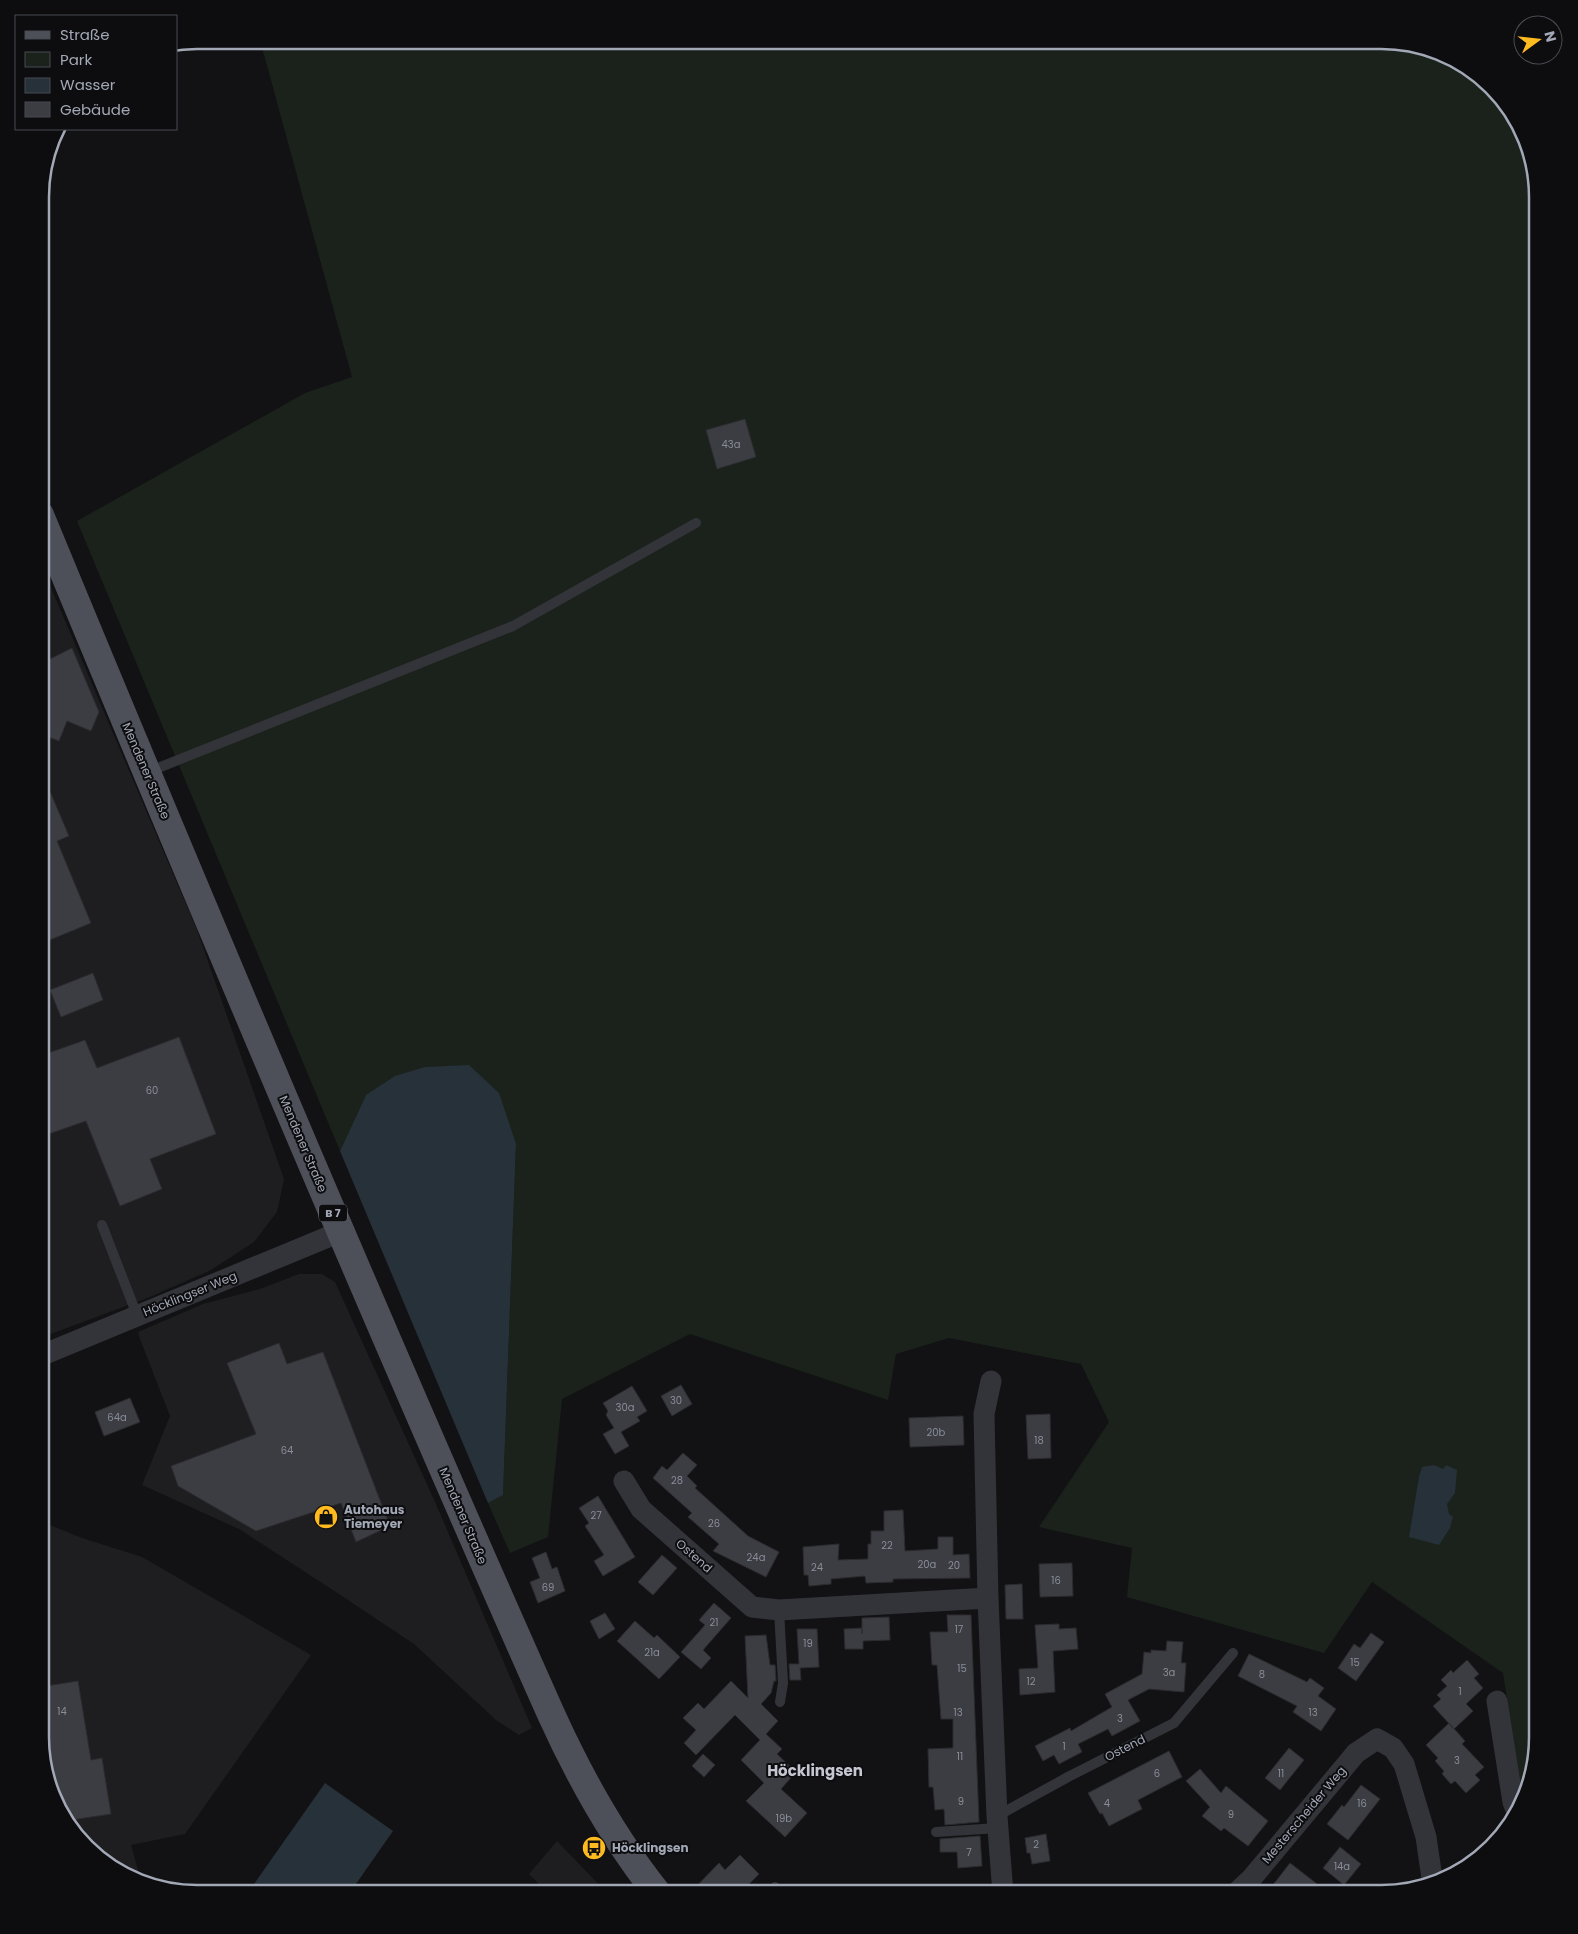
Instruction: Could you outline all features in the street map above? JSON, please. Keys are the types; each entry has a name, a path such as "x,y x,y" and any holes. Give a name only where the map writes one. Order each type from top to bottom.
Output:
{"main road":[{"name":"Mendener Straße","path":"49,537 340,1232 491,1580 573,1762 617,1838 651,1885"}],"street":[{"name":"Höcklingser Weg","path":"49,1352 340,1232"},
{"path":"991,1381 984,1414 988,1598 997,1822 1002,1885"},
{"name":"Ostend","path":"624,1481 641,1509 752,1607 779,1610 988,1598"},
{"path":"1497,1701 1514,1804"},
{"name":"Mesterscheider Weg","path":"1245,1885 1356,1753 1377,1739 1393,1748 1404,1764 1426,1837 1432,1876"}],"lane":[{"path":"147,772 513,626 696,523"},
{"path":"102,1226 138,1315"},
{"path":"779,1610 783,1683 780,1702"},
{"name":"Ostend","path":"997,1822 1068,1777 1174,1722 1232,1653"},
{"path":"936,1832 997,1822"}],"shaded area":[{"path":"49,583 197,930 284,1179 277,1212 254,1242 211,1270 150,1297 49,1335"},
{"name":"Autohaus Tiemeyer","path":"299,1274 322,1274 335,1282 436,1504 532,1728 519,1735 496,1720 414,1644 339,1594 239,1529 142,1485 170,1416 138,1332 203,1304 260,1289"},
{"path":"49,1525 82,1538 142,1557 311,1655 185,1834 131,1845 139,1874 99,1849 85,1835 64,1803 54,1776 50,1757 49,1737"},
{"path":"557,1841 599,1885 540,1885 529,1874"}],"green space":[{"path":"262,49 1391,49 1420,54 1438,60 1479,85 1493,99 1518,140 1528,177 1529,197 1529,1737 1528,1757 1521,1786 1503,1673 1372,1582 1324,1653 1127,1597 1132,1548 1039,1527 1109,1422 1081,1364 949,1338 896,1354 888,1400 690,1334 562,1399 548,1537 510,1553 488,1503 503,1494 516,1144 366,1095 340,1151 77,521 305,393 352,377"}],"water":[{"path":"469,1065 499,1093 516,1144 503,1495 488,1503 340,1151 366,1095 395,1076 425,1067"},
{"path":"1434,1465 1443,1469 1446,1465 1457,1470 1455,1493 1447,1504 1449,1514 1453,1517 1450,1528 1439,1545 1409,1537 1422,1467"},
{"path":"325,1783 393,1831 355,1885 253,1885"}],"building":[{"path":"745,419 756,457 717,469 706,430"},
{"path":"72,648 99,712 91,731 67,721 59,741 49,737 49,660"},
{"path":"49,789 69,836 57,841 91,923 49,940"},
{"path":"93,973 103,1000 61,1017 50,990"},
{"path":"179,1037 216,1134 150,1159 162,1189 120,1206 86,1121 49,1134 49,1053 85,1040 97,1068"},
{"path":"279,1343 287,1364 323,1352 390,1526 356,1542 341,1503 256,1531 178,1486 171,1466 256,1434 227,1363"},
{"path":"681,1385 692,1404 672,1416 661,1396"},
{"path":"632,1386 647,1411 637,1417 640,1421 621,1432 629,1446 615,1454 603,1434 614,1428 606,1415 608,1411 603,1403"},
{"path":"130,1398 140,1422 104,1436 95,1412"},
{"path":"1050,1414 1051,1458 1028,1459 1026,1415"},
{"path":"963,1416 964,1445 910,1447 909,1418"},
{"path":"683,1453 697,1465 687,1476 697,1486 695,1488 748,1536 779,1552 766,1577 713,1551 719,1544 688,1517 692,1513 653,1478 662,1466 667,1470"},
{"path":"598,1496 635,1557 603,1576 594,1561 604,1555 585,1526 589,1523 579,1508"},
{"path":"903,1510 905,1551 938,1549 938,1537 953,1537 953,1555 969,1554 970,1578 893,1579 893,1582 866,1583 865,1576 831,1579 831,1584 809,1586 808,1575 804,1575 803,1547 839,1544 838,1560 868,1559 868,1544 871,1544 871,1531 884,1531 884,1511"},
{"path":"546,1552 552,1569 557,1567 565,1591 538,1603 530,1582 540,1578 532,1558"},
{"path":"662,1555 677,1568 653,1595 638,1582"},
{"path":"1072,1563 1073,1596 1040,1597 1039,1564"},
{"path":"1022,1584 1023,1619 1006,1619 1005,1585"},
{"path":"714,1603 731,1618 703,1650 711,1658 701,1669 681,1652 705,1625 699,1620"},
{"path":"605,1613 615,1629 599,1639 590,1621"},
{"path":"947,1615 971,1615 979,1822 945,1825 944,1809 935,1810 933,1787 929,1787 928,1749 953,1748 953,1719 941,1719 937,1665 932,1665 930,1632 948,1632"},
{"path":"889,1617 890,1640 863,1641 863,1649 845,1649 844,1629 862,1628 862,1618"},
{"path":"635,1621 654,1638 657,1635 680,1657 659,1679 617,1641"},
{"path":"1059,1624 1059,1629 1076,1628 1078,1649 1053,1651 1055,1692 1020,1695 1019,1669 1038,1668 1035,1625"},
{"path":"797,1629 817,1629 819,1667 800,1668 801,1680 790,1680 789,1664 799,1664"},
{"path":"1371,1633 1384,1642 1356,1681 1338,1668 1354,1644 1360,1648"},
{"path":"766,1635 770,1665 775,1665 776,1681 774,1681 771,1693 761,1704 778,1721 766,1734 782,1749 777,1754 796,1772 781,1789 807,1813 785,1837 746,1801 764,1783 741,1760 760,1740 735,1715 696,1755 684,1743 696,1730 683,1718 698,1703 704,1709 731,1681 748,1698 745,1636"},
{"path":"1167,1641 1183,1642 1181,1663 1186,1663 1184,1692 1149,1689 1128,1700 1140,1721 1112,1736 1108,1729 1078,1744 1082,1752 1059,1764 1054,1755 1043,1761 1035,1746 1070,1728 1071,1731 1112,1707 1105,1694 1142,1674 1144,1652 1151,1653 1151,1650 1166,1651"},
{"path":"1249,1654 1307,1682 1310,1678 1324,1688 1318,1696 1336,1709 1321,1731 1293,1712 1297,1706 1238,1676"},
{"path":"1467,1660 1479,1674 1474,1678 1483,1688 1466,1704 1473,1711 1454,1729 1433,1706 1441,1699 1437,1695 1447,1686 1441,1680 1451,1670 1453,1673"},
{"path":"78,1681 91,1760 102,1758 111,1814 74,1820 64,1803 54,1776 50,1757 49,1686"},
{"path":"1449,1723 1465,1741 1462,1744 1484,1767 1475,1775 1480,1780 1466,1793 1455,1781 1451,1784 1442,1774 1444,1771 1435,1761 1438,1758 1426,1745"},
{"path":"1289,1748 1304,1760 1280,1790 1265,1778"},
{"path":"1169,1751 1182,1777 1138,1800 1142,1809 1109,1826 1088,1793"},
{"path":"703,1754 715,1765 704,1777 692,1766"},
{"path":"1200,1769 1221,1793 1226,1786 1268,1821 1248,1846 1224,1828 1221,1831 1202,1816 1210,1807 1186,1781"},
{"path":"1361,1785 1380,1799 1348,1840 1327,1824 1342,1805 1344,1807"},
{"path":"1046,1834 1050,1861 1032,1864 1030,1853 1027,1853 1025,1838"},
{"path":"980,1836 982,1866 958,1868 957,1852 940,1852 940,1839"},
{"path":"1340,1847 1361,1864 1344,1885 1323,1868"},
{"path":"740,1855 759,1874 748,1885 698,1885 719,1863 725,1870"},
{"path":"1290,1863 1318,1885 1273,1885"}],"place":[{"name":"Autohaus Tiemeyer","path":"326,1517"},
{"name":"Höcklingsen","path":"594,1848"}],"district":[{"name":"Höcklingsen","path":"815,1771"}]}
